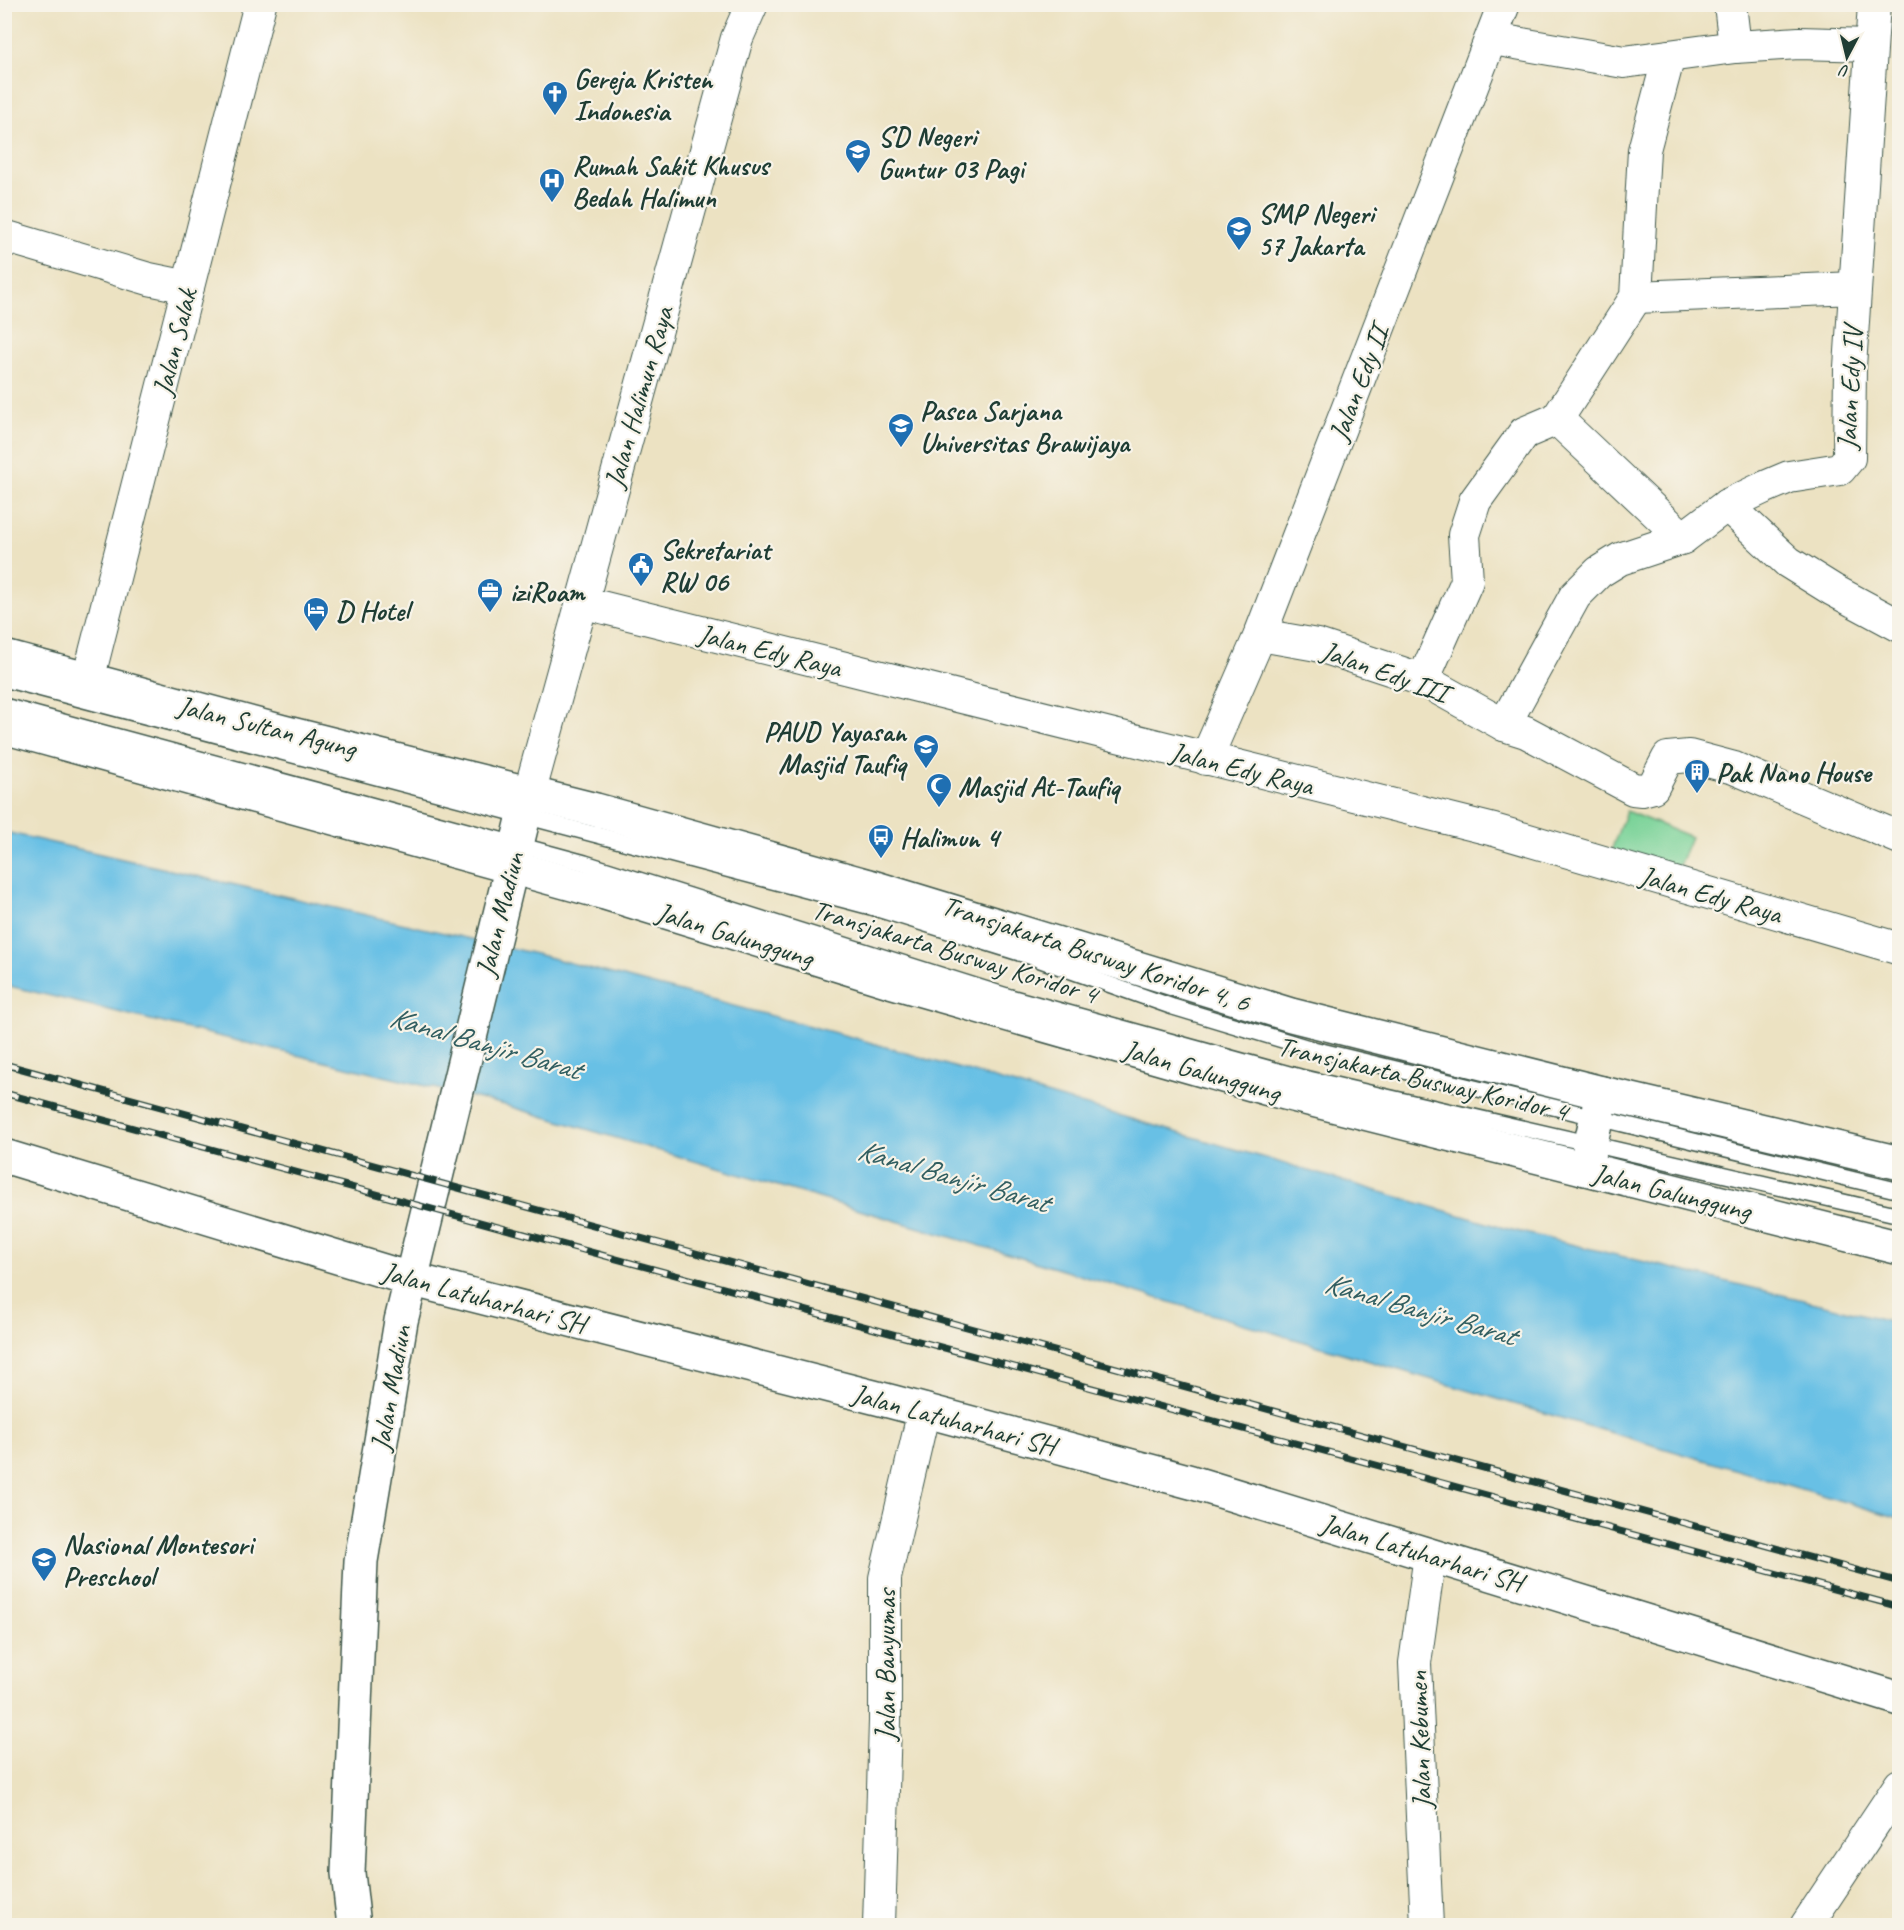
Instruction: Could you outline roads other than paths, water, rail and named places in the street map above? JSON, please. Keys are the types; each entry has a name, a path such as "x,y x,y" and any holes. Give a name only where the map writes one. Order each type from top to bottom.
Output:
{"main road":[{"name":"Jalan Sultan Agung","path":"4,657 283,732 527,803"},
{"path":"4,727 510,868"},
{"name":"Jalan Madiun","path":"354,1926 348,1873 361,1561 410,1279 527,803"},
{"name":"Jalan Galunggung","path":"527,803 869,886 1291,1015 1899,1248"},
{"name":"Jalan Galunggung","path":"510,868 890,981 1253,1085 1594,1131 1899,1163"},
{"name":"Jalan Latuharhari SH","path":"4,1156 410,1279 924,1410 1191,1482 1899,1698"}],"street":[{"name":"Jalan Salak","path":"88,680 260,4"},
{"name":"Jalan Halimun Raya","path":"527,803 580,602 737,38 752,4"},
{"name":"Jalan Edy II","path":"1206,759 1260,635 1504,4"},
{"path":"1730,4 1735,47"},
{"name":"Jalan Edy IV","path":"1504,725 1575,596 1599,572 1620,559 1683,538 1727,506 1789,477 1840,469 1849,458 1850,367 1874,4"},
{"path":"1492,39 1624,62 1735,47 1799,42 1871,45"},
{"path":"1423,680 1467,581 1464,535 1475,501 1524,433 1557,419 1636,297 1644,150 1669,56"},
{"path":"4,236 188,287"},
{"path":"1636,297 1855,288"},
{"path":"1557,419 1683,538"},
{"path":"1727,506 1788,562 1899,626"},
{"name":"Jalan Edy Raya","path":"580,602 1494,830 1899,949"},
{"name":"Jalan Edy III","path":"1260,635 1317,645 1423,680 1504,725 1526,732 1633,789 1642,790 1653,787 1668,759 1689,756 1734,768 1899,838"},
{"name":"Jalan Banyumas","path":"879,1926 885,1721 885,1578 924,1410"},
{"name":"Jalan Kebumen","path":"1427,1926 1415,1663 1430,1555"},
{"path":"1806,1926 1899,1785"}],"lane":[{"path":"4,679 527,803"},
{"path":"4,706 510,868"},
{"path":"1594,1131 1899,1191"},
{"name":"Transjakarta Busway Koridor 4","path":"1594,1131 1899,1215"}],"water":[{"name":"Kanal Banjir Barat","path":"5,832 540,955 855,1038 1504,1228 1899,1323 1899,1518 505,1105 5,985"}],"railway":[{"path":"4,1064 1900,1582"},
{"path":"4,1093 1900,1607"}],"place":[{"name":"Gereja Kristen Indonesia","path":"555,117"},
{"name":"SD Negeri Guntur 03 Pagi","path":"858,175"},
{"name":"Rumah Sakit Khusus Bedah Halimun","path":"552,204"},
{"name":"SMP Negeri 57 Jakarta","path":"1239,252"},
{"name":"Pasca Sarjana Universitas Brawijaya","path":"901,449"},
{"name":"Sekretariat RW 06","path":"641,588"},
{"name":"iziRoam","path":"490,614"},
{"name":"D Hotel","path":"316,633"},
{"name":"PAUD Yayasan Masjid Taufiq","path":"926,770"},
{"name":"Pak Nano House","path":"1697,795"},
{"name":"Masjid At-Taufiq","path":"939,809"},
{"name":"Halimun 4","path":"881,860"},
{"name":"Nasional Montesori Preschool","path":"44,1583"}]}
